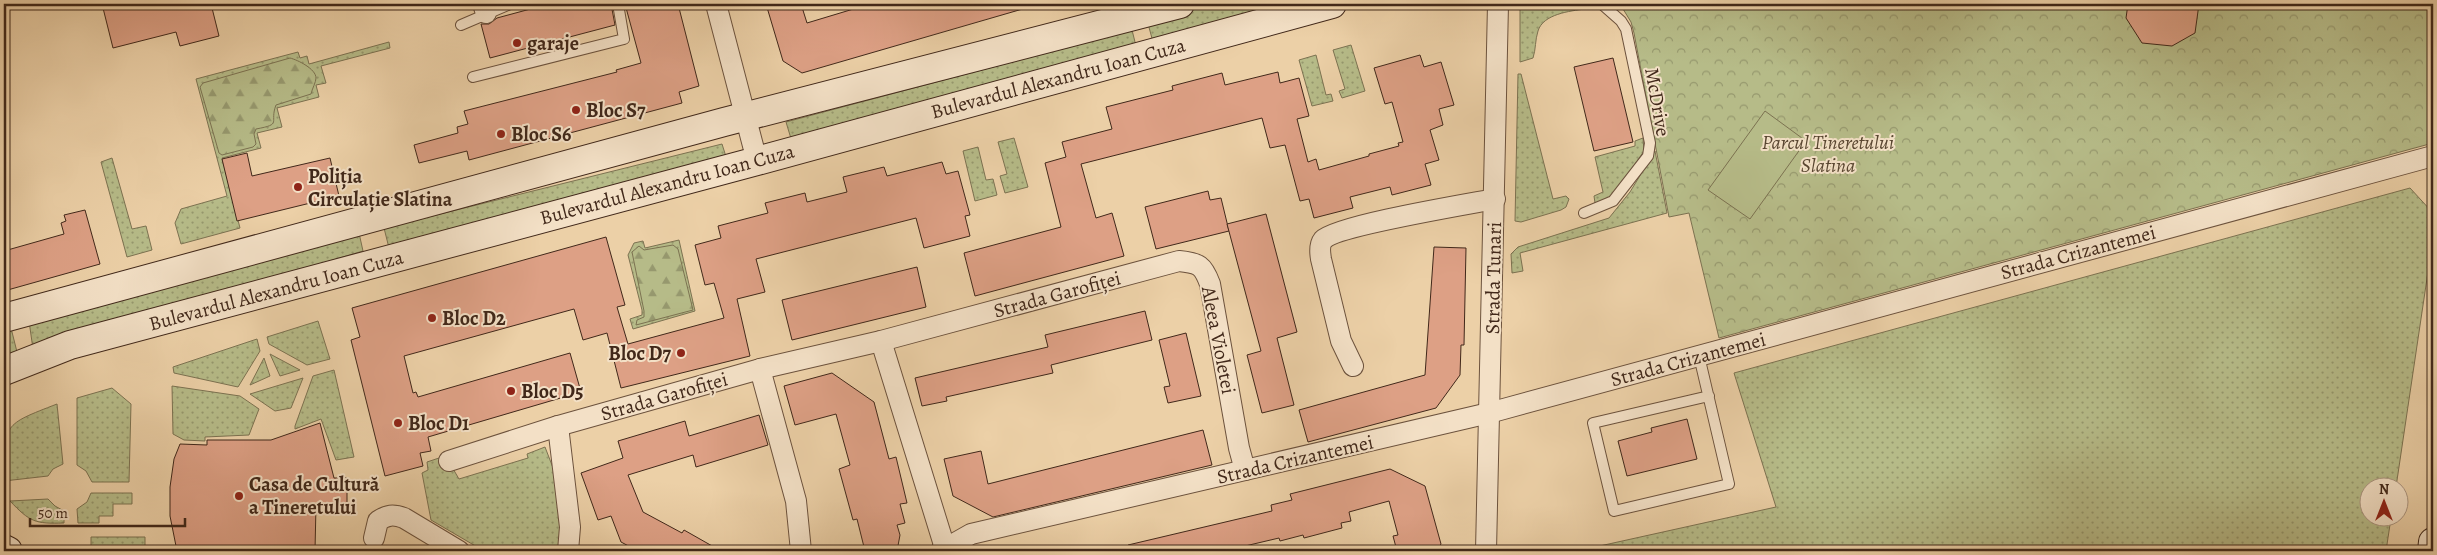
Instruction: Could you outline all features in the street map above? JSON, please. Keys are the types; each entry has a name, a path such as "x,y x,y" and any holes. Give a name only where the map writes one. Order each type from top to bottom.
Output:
{"main road":[{"name":"Bulevardul Alexandru Ioan Cuza","path":"4,318 1118,16 1180,4"},
{"name":"Bulevardul Alexandru Ioan Cuza","path":"4,371 70,345 757,161 1332,4"},
{"path":"2432,551 2433,542"},
{"path":"4,549 8,551"}],"street":[{"path":"716,4 757,161"},
{"name":"Strada Tunari","path":"1486,551 1498,4"},
{"name":"Strada Crizantemei","path":"943,550 971,534 1489,413 2433,156"},
{"path":"1353,366 1341,341 1321,259 1320,248 1324,240 1332,234 1371,224 1495,199"},
{"name":"Aleea Violetei","path":"1146,270 1179,261 1193,262 1204,269 1210,284 1222,338 1238,439 1245,470"},
{"name":"Strada Garofiței","path":"449,461 558,426 760,369 881,341 1146,270"},
{"path":"881,341 943,550"},
{"path":"760,369 796,501 801,551"},
{"path":"558,426 570,527 568,551"},
{"path":"374,538 378,521 384,516 394,515 404,518 459,551"}],"lane":[{"path":"461,25 484,8 510,4"},
{"path":"472,77 624,39 618,4"},
{"name":"McDrive","path":"1584,213 1613,201 1637,173 1648,156 1649,150 1648,134 1626,29 1621,21 1604,6"},
{"path":"1699,356 1709,396 1729,484 1614,511 1594,423 1709,396"}],"green space":[{"path":"1210,4 1293,4 1153,42 1147,20"},
{"path":"1520,4 1584,4 1585,9 1558,14 1545,21 1538,31 1533,58 1520,62"},
{"name":"Parcul Tineretului Slatina","path":"1620,4 2433,4 2433,143 1719,338 1689,213 1669,217 1634,33 1631,22"},
{"path":"1132,30 1137,50 792,142 786,122"},
{"path":"389,42 390,48 321,66 326,83 316,85 319,97 277,108 282,127 257,133 261,148 222,158 240,228 181,244 175,223 181,209 227,196 196,79 298,52 300,58 307,56 309,64"},
{"path":"1351,45 1365,91 1342,98 1339,91 1345,89 1333,50"},
{"path":"1316,55 1326,95 1331,94 1333,101 1312,106 1299,60"},
{"path":"290,58 306,65 313,71 316,80 311,94 276,105 274,122 270,126 256,129 254,134 256,144 253,147 222,155 219,153 200,87 203,83"},
{"path":"1518,74 1521,74 1553,199 1566,196 1569,199 1566,207 1561,210 1521,222 1515,221"},
{"path":"1765,111 1806,141 1750,219 1708,190"},
{"path":"1014,138 1028,187 1005,193 1000,176 1007,174 998,142"},
{"path":"1643,138 1644,151 1615,193 1606,200 1595,203 1594,196 1603,192 1595,157 1635,146 1635,141"},
{"path":"722,144 728,163 389,248 384,228"},
{"path":"978,147 986,180 993,179 997,195 975,201 963,151"},
{"path":"1655,151 1667,213 1520,253 1523,271 1512,273 1511,254 1518,247 1609,218 1630,192"},
{"path":"112,158 132,229 146,226 152,250 127,257 101,162"},
{"path":"2410,188 2433,213 2433,238 2397,478 2360,478 2360,528 2389,528 2386,551 1577,551 1776,507 1734,373"},
{"path":"359,233 363,251 33,349 29,321"},
{"path":"679,240 695,311 633,329 630,319 642,315 628,255 634,243 643,241 645,248"},
{"path":"673,245 678,249 693,310 636,325 637,320 644,317 644,311 632,252 639,246 644,250"},
{"path":"318,321 330,359 307,365 269,344 267,337"},
{"path":"11,328 18,356 4,361 4,330"},
{"path":"257,339 260,351 238,387 174,373 173,367"},
{"path":"270,354 300,370 280,376"},
{"path":"264,358 270,376 250,385"},
{"path":"334,370 354,457 336,460 321,419 295,429 313,376"},
{"path":"303,378 291,408 275,411 250,394"},
{"path":"172,386 240,396 259,409 249,435 205,437 205,441 184,440 173,434"},
{"path":"112,388 131,404 129,482 92,482 86,471 77,465 77,398"},
{"path":"57,404 63,464 53,469 48,476 4,481 5,447 10,429 16,422"},
{"path":"545,447 555,473 562,551 484,551 431,520 422,473 428,470 427,462 442,457 452,467 459,479 528,458 527,454"},
{"path":"91,493 132,493 132,504 113,504 113,516 99,516 99,523 78,523 77,509 87,502"},
{"path":"48,499 64,511 64,523 46,523 34,520 10,501"},
{"path":"91,537 145,537 145,550 91,551"}],"building":[{"path":"102,4 211,4 219,36 180,46 176,32 113,48"},
{"name":"garaje","path":"549,4 611,4 615,25 490,58 481,24 489,24 497,18"},
{"path":"625,4 678,4 699,86 679,92 682,103 469,160 467,151 419,163 414,145 458,133 457,127 468,124 464,111 617,72 616,70 641,63"},
{"path":"766,4 801,4 807,23 870,4 1025,4 1026,8 802,73 783,61"},
{"path":"2128,4 2199,4 2195,33 2172,46 2142,43 2126,18"},
{"path":"1420,55 1424,67 1441,62 1454,105 1439,109 1443,125 1430,130 1439,160 1425,164 1431,185 1392,195 1390,187 1350,197 1353,208 1314,218 1309,199 1300,201 1285,145 1270,148 1262,118 1081,164 1096,218 1112,213 1124,256 975,296 964,253 1061,227 1045,163 1066,157 1062,142 1112,129 1106,107 1173,90 1172,86 1222,73 1225,85 1278,72 1280,83 1299,78 1309,116 1297,119 1308,162 1316,159 1319,170 1399,146 1398,143 1403,142 1392,102 1385,104 1374,68"},
{"path":"1613,58 1633,142 1594,151 1574,67"},
{"path":"247,153 252,176 330,158 339,196 237,221 222,159"},
{"path":"942,162 946,174 958,171 970,215 965,216 970,236 924,248 916,218 756,259 765,292 737,299 750,356 621,388 607,333 583,340 574,309 404,356 413,393 416,392 418,397 570,353 581,392 428,437 431,451 420,453 423,466 385,476 351,340 360,337 352,308 606,237 625,305 617,307 628,344 724,318 714,283 705,285 695,245 721,238 718,226 768,213 765,203 805,193 807,202 847,192 843,177 884,167 887,176"},
{"path":"1208,191 1210,200 1221,198 1229,231 1156,249 1145,207"},
{"path":"85,210 100,264 4,291 4,251 64,234 61,223 66,221 64,215"},
{"path":"1266,214 1297,332 1277,338 1294,405 1262,413 1247,355 1261,351 1227,224"},
{"path":"1434,247 1466,248 1464,345 1461,345 1460,375 1436,408 1308,442 1299,410 1425,375"},
{"path":"917,267 926,307 792,340 782,300"},
{"path":"1145,311 1152,340 1051,365 1053,373 946,397 947,401 922,406 915,378 1048,347 1045,335"},
{"path":"1186,333 1201,396 1168,403 1164,387 1170,386 1159,340"},
{"path":"832,373 874,402 889,459 896,457 907,503 900,504 905,523 897,525 900,535 897,551 865,551 857,519 853,520 839,469 850,465 836,414 795,425 784,386"},
{"path":"759,415 768,445 696,467 693,455 628,475 643,512 682,533 684,530 721,551 638,551 621,542 611,516 598,520 581,473 623,458 618,441 685,421 689,436"},
{"path":"1687,419 1697,459 1627,476 1618,441 1652,432 1651,428"},
{"name":"Casa de Cultură a Tineretului","path":"320,423 334,478 347,478 347,505 316,505 315,551 177,551 170,516 170,487 174,459 180,444 207,445 207,440 271,440"},
{"path":"1203,430 1212,465 993,517 953,496 944,459 981,451 988,484"},
{"path":"1390,469 1425,486 1441,544 1436,551 1397,551 1393,536 1398,535 1389,501 1349,512 1351,521 1341,523 1342,528 1304,538 1303,535 1280,541 1279,538 1224,551 1129,551 1128,545 1272,511 1271,505 1292,500 1290,494"}],"place":[{"name":"garaje","path":"517,43"},
{"name":"Bloc S7","path":"576,110"},
{"name":"Bloc S6","path":"501,134"},
{"name":"Poliția Circulație Slatina","path":"298,187"},
{"name":"Bloc D2","path":"432,318"},
{"name":"Bloc D7","path":"681,353"},
{"name":"Bloc D5","path":"511,391"},
{"name":"Bloc D1","path":"398,423"},
{"name":"Casa de Cultură a Tineretului","path":"239,496"}]}
